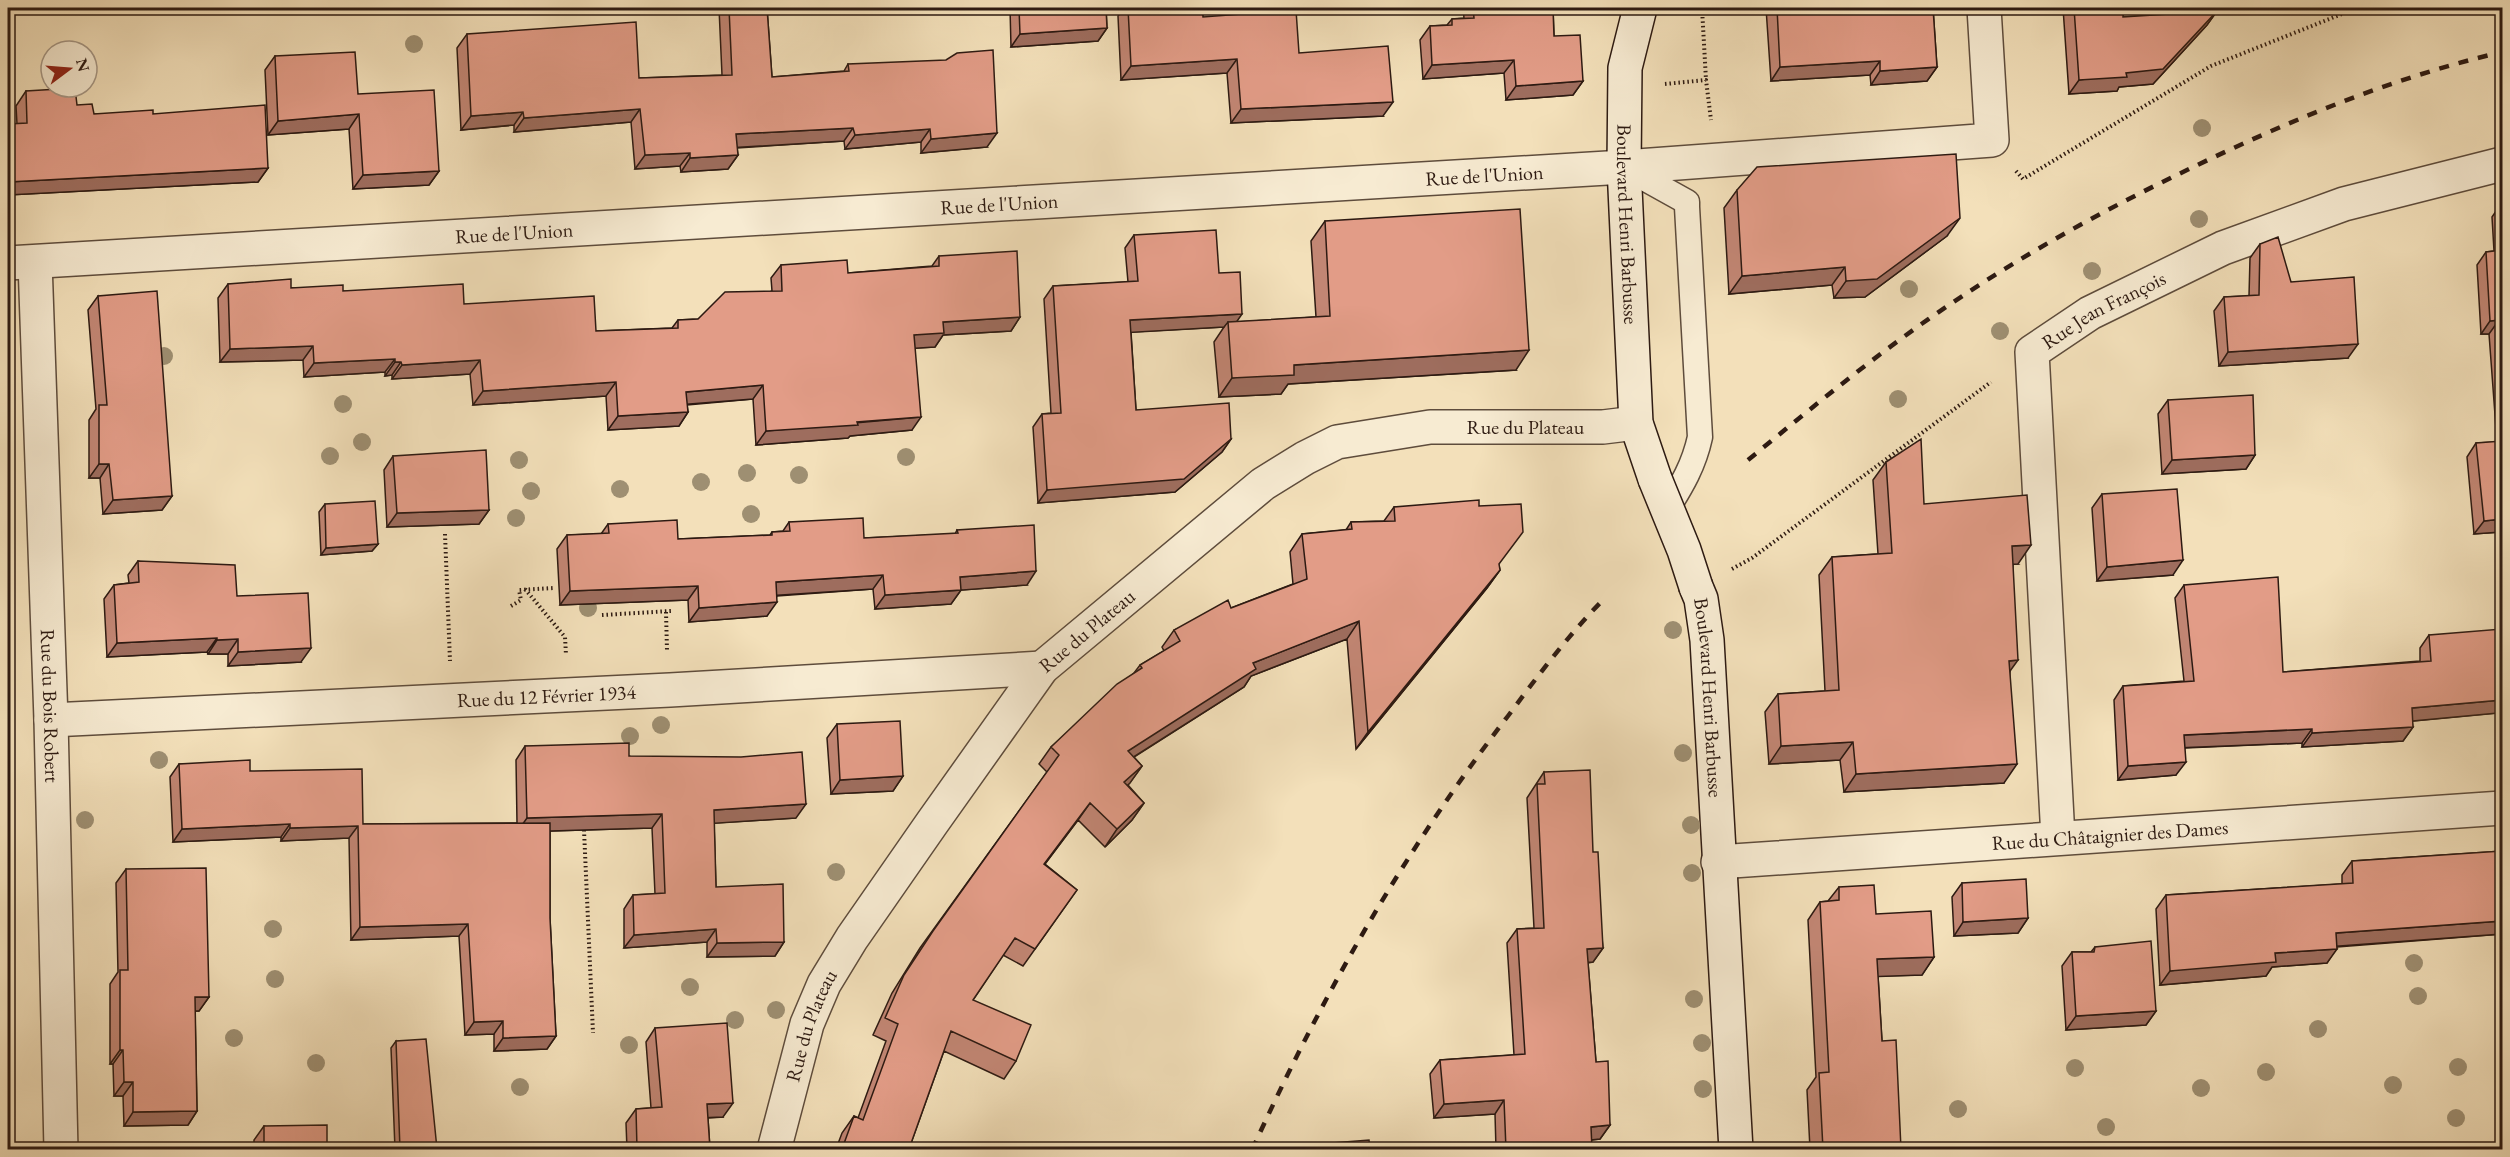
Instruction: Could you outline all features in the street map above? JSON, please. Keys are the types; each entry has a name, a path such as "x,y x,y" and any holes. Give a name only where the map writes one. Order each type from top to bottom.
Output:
{"street":[{"name":"Boulevard Henri Barbusse","path":"1640,8 1624,68 1624,167 1636,423 1701,599 1707,640 1736,1149"},
{"path":"1984,8 1992,140"},
{"name":"Rue de l'Union","path":"21,262 1624,167 1992,140"},
{"name":"Rue Jean François","path":"2058,838 2031,352 2090,313 2223,248 2344,204 2502,164"},
{"name":"Rue du Bois Robert","path":"21,262 51,720 61,1149"},
{"name":"Rue du Plateau","path":"774,1149 807,1024 825,984 852,938 1042,668 1263,484 1305,458 1337,442 1430,427 1603,427 1636,423"},
{"name":"Rue du 12 Février 1934","path":"51,720 567,695 1042,668"},
{"name":"Rue du Châtaignier des Dames","path":"1718,862 2502,808"}],"lane":[{"path":"1624,167 1687,202 1700,437 1695,460 1687,477 1661,494"}],"path":[{"path":"1702,8 1711,122"},
{"path":"1992,140 2023,179 2211,66 2357,8"},
{"path":"1656,85 1707,80"},
{"path":"1696,587 1752,558 2031,352"},
{"path":"445,534 451,701"},
{"path":"511,606 520,600 519,590 554,588"},
{"path":"525,589 565,637 567,695"},
{"path":"602,615 671,611"},
{"path":"584,830 592,1034"}],"building":[{"path":"729,8 767,8 772,77 849,71 848,64 946,60 957,53 993,50 997,133 931,139 930,129 855,135 853,128 736,134 738,155 690,158 690,153 645,155 640,109 524,118 523,112 471,116 467,34 636,22 639,78 732,75"},
{"path":"1019,8 1106,8 1107,28 1020,34"},
{"path":"1128,8 1202,8 1203,17 1296,10 1299,53 1388,46 1393,102 1241,109 1237,59 1131,66"},
{"path":"1473,8 1553,8 1554,36 1580,35 1583,81 1516,86 1514,60 1432,65 1430,26 1452,25 1452,19 1474,18"},
{"path":"1777,8 1933,8 1937,67 1880,71 1880,61 1780,67"},
{"path":"2074,8 2123,8 2123,17 2217,11 2163,69 2126,73 2127,77 2079,80"},
{"path":"355,52 358,94 434,90 439,171 363,175 359,114 278,121 275,56"},
{"path":"39,90 39,99 76,99 77,105 92,104 94,114 153,110 153,114 265,105 268,168 8,182 8,124 27,123 26,91"},
{"path":"1956,154 1960,218 1877,279 1846,281 1845,267 1742,276 1737,190 1757,167"},
{"path":"1520,209 1529,350 1294,365 1294,375 1232,378 1228,322 1330,316 1325,221"},
{"path":"1216,230 1219,273 1240,272 1242,314 1130,320 1136,410 1229,403 1231,439 1184,479 1047,490 1042,414 1061,413 1053,286 1138,281 1134,235"},
{"path":"2278,237 2291,282 2354,277 2358,344 2228,352 2224,297 2259,295 2260,244"},
{"path":"2502,250 2502,372 2499,320 2490,321 2486,252"},
{"path":"1017,251 1020,317 943,322 944,333 914,335 921,417 857,422 858,425 766,431 763,385 686,392 688,412 618,416 616,382 483,391 480,360 402,365 401,362 395,362 395,359 314,363 313,346 230,349 228,284 291,279 291,288 343,285 343,291 463,284 464,304 594,296 596,331 678,328 678,320 698,319 725,292 782,291 781,265 847,260 848,273 939,266 939,256"},
{"path":"157,291 172,496 113,500 109,464 99,464 99,405 107,405 98,296"},
{"path":"2253,395 2255,455 2172,460 2168,400"},
{"path":"1921,439 1924,504 2027,495 2031,545 2012,546 2018,660 2009,661 2017,764 1856,774 1853,742 1781,746 1778,694 1839,690 1832,557 1892,553 1886,462"},
{"path":"2502,441 2502,519 2484,521 2476,443"},
{"path":"486,450 489,510 397,513 393,456"},
{"path":"2177,489 2183,560 2107,567 2102,494"},
{"path":"1479,500 1479,506 1521,504 1523,532 1499,564 1500,570 1368,732 1359,621 1253,663 1256,669 1128,751 1142,766 1124,782 1144,803 1117,829 1090,803 1044,864 1077,890 1035,949 1015,938 973,1000 1031,1025 1016,1061 951,1031 909,1149 842,1149 854,1116 863,1120 898,1024 885,1018 904,975 1059,755 1051,747 1117,684 1142,668 1140,665 1180,641 1174,630 1228,600 1231,608 1307,579 1302,534 1352,529 1351,522 1395,521 1394,507"},
{"path":"375,501 378,544 326,548 325,504"},
{"path":"863,518 864,538 958,533 957,530 1034,525 1036,571 960,577 961,590 885,595 883,575 776,582 777,602 699,608 698,586 570,591 567,535 609,533 608,524 677,520 678,539 772,535 772,532 790,531 789,522"},
{"path":"138,561 235,565 237,596 308,593 311,648 238,652 238,639 217,640 217,638 117,643 114,585 139,582"},
{"path":"2278,577 2283,672 2431,661 2429,635 2502,629 2502,700 2412,708 2413,727 2312,733 2312,729 2184,735 2186,762 2128,766 2123,686 2194,681 2184,585"},
{"path":"900,721 903,776 840,780 837,724"},
{"path":"629,743 629,756 741,757 802,752 806,804 714,810 716,887 783,884 784,942 717,943 716,929 634,935 633,895 665,893 662,814 527,818 525,746"},
{"path":"250,760 250,771 362,769 363,824 550,823 550,918 556,1036 503,1038 503,1021 474,1022 468,924 360,927 358,826 290,828 290,824 182,829 179,764"},
{"path":"1590,770 1593,852 1598,852 1603,948 1587,949 1596,1062 1608,1061 1610,1125 1591,1127 1592,1149 1506,1149 1504,1100 1444,1104 1440,1060 1525,1054 1517,929 1544,928 1537,784 1545,784 1544,772"},
{"path":"2502,851 2502,921 2336,933 2337,949 2275,953 2276,962 2170,971 2166,895 2353,883 2352,861"},
{"path":"206,868 209,997 195,997 197,1111 133,1112 133,1082 124,1082 123,1050 120,1050 120,970 128,970 126,869"},
{"path":"2026,879 2028,918 1963,922 1962,883"},
{"path":"1874,885 1876,914 1931,911 1934,957 1877,959 1882,1041 1896,1040 1901,1149 1823,1149 1819,1073 1829,1072 1820,902 1839,900 1839,887"},
{"path":"2151,941 2156,1011 2076,1016 2072,952 2094,952 2095,947"},
{"path":"727,1023 733,1103 707,1104 710,1149 637,1149 636,1109 662,1107 655,1028"},
{"path":"426,1039 437,1149 400,1149 396,1041"},
{"path":"327,1125 327,1149 264,1149 264,1126"},
{"path":"1369,1140 1370,1149 1320,1149 1320,1144"}],"railway":[{"path":"1748,460 1847,380 1923,323 2035,250 2124,201 2262,135 2340,102 2420,75 2502,52"},
{"path":"1252,1150 1307,1035 1400,872 1470,767 1519,701 1600,603"}]}
